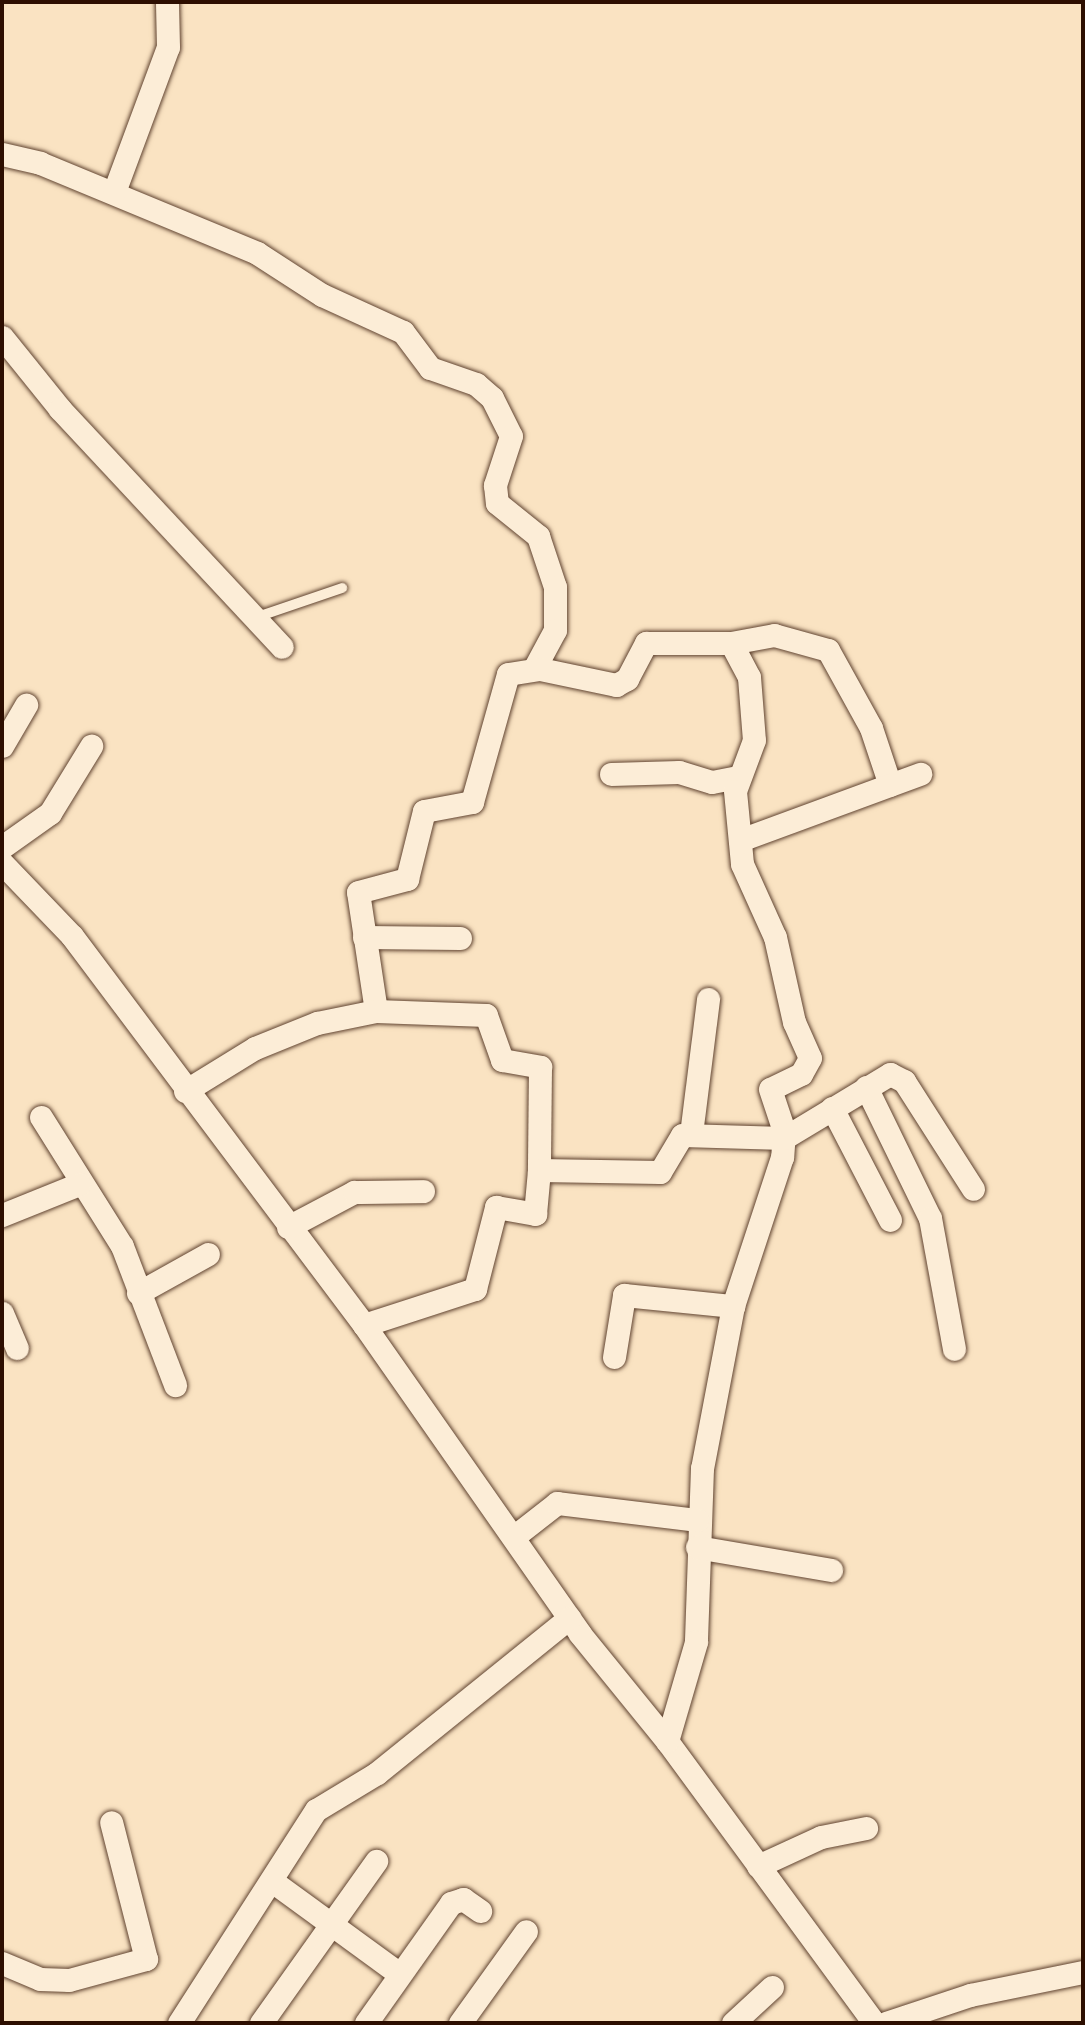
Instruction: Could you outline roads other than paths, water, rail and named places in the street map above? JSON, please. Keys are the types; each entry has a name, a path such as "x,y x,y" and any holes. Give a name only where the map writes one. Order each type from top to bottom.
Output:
{"street":[{"path":"114,192 167,47 167,2"},
{"path":"2,154 114,192 213,231 322,296 403,332 430,368 476,384 492,398 511,436 495,485 497,503 538,536 555,587 555,630 534,669"},
{"path":"2,337 60,408 282,647"},
{"path":"376,1011 359,892 407,878 424,811 472,802 503,681 515,669 534,669 615,685 627,679 646,643 731,643 774,635 828,650 871,728 890,785"},
{"path":"667,1741 696,1642 696,1520 733,1306 784,1138 771,1089 801,1074 810,1059 794,1022 775,937 742,864 743,839 738,777 754,740 749,677 731,643"},
{"path":"2,746 26,705"},
{"path":"2,847 50,813 92,746"},
{"path":"611,774 679,772 712,782 738,777"},
{"path":"743,839 920,774"},
{"path":"2,863 72,936 364,1325 516,1535 569,1618 667,1741 874,2023"},
{"path":"364,937 460,938"},
{"path":"691,1133 708,999"},
{"path":"186,1091 284,1034 376,1011 489,1016 502,1060 540,1068 536,1213 495,1207 475,1289 364,1325"},
{"path":"539,1170 660,1172 682,1135 691,1133 784,1138 890,1074 904,1081 973,1189"},
{"path":"866,1087 930,1218 954,1349"},
{"path":"832,1108 890,1220"},
{"path":"41,1116 79,1184 122,1246 175,1385"},
{"path":"2,1215 79,1184"},
{"path":"288,1227 354,1192 423,1191"},
{"path":"138,1293 208,1254"},
{"path":"614,1357 624,1296 733,1306"},
{"path":"2,1313 17,1348"},
{"path":"516,1535 557,1503 696,1520"},
{"path":"697,1547 831,1570"},
{"path":"180,2023 328,1799 377,1773 569,1618"},
{"path":"2,1963 40,1979 69,1980 146,1959 111,1822"},
{"path":"758,1866 821,1837 866,1828"},
{"path":"261,2023 335,1924 376,1861"},
{"path":"272,1881 335,1924 397,1972"},
{"path":"366,2023 397,1972 455,1899 480,1911"},
{"path":"460,2023 526,1931"},
{"path":"886,2023 970,1995 1083,1972"},
{"path":"733,2023 772,1987"}],"lane":[{"path":"257,617 342,588"}]}
